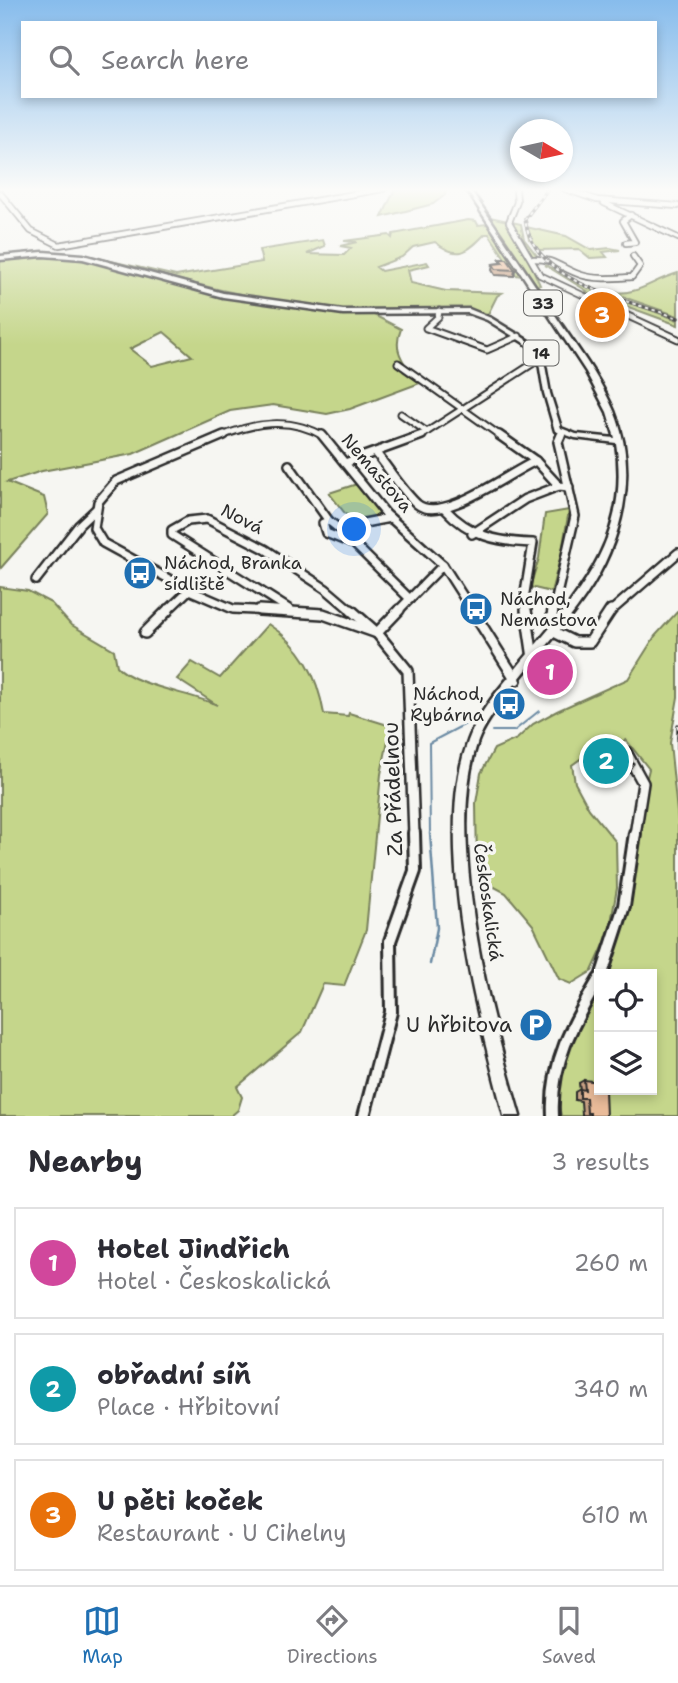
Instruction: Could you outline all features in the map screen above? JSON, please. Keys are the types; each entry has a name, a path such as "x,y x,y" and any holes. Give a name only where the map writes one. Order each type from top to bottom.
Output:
{"main road":[{"name":"Českoskalická","path":"502,241 594,379 612,415 619,441 621,491 608,548 592,580 484,720 473,742 462,786 460,845 468,918 500,1073 512,1116"},
{"name":"14","path":"0,258 58,254 96,260 254,300 357,313 478,313 519,335 535,346 543,357 544,380 553,420 563,432"},
{"path":"563,432 579,437 619,441"}],"street":[{"path":"46,241 59,245 82,241"},
{"path":"522,241 533,259 533,267 546,279 678,339"},
{"path":"626,243 634,241"},
{"path":"58,254 59,245"},
{"path":"533,259 551,257 585,276 621,278 632,277 640,265 633,256"},
{"path":"439,311 438,317 426,328 486,350 519,335"},
{"path":"345,463 427,432 536,359 543,357"},
{"path":"398,363 536,461 559,486"},
{"path":"401,414 427,432"},
{"name":"Nemastova","path":"36,580 51,567 72,531 96,509 97,502 116,481 254,424 281,424 319,432 390,518 443,565 516,680"},
{"path":"552,617 575,516 558,442 563,432"},
{"path":"376,453 418,506 429,509 446,509 508,472 536,461"},
{"path":"289,465 330,521 410,599"},
{"path":"472,534 525,499 559,486 569,486"},
{"path":"96,509 94,528 103,543 189,590 233,609 323,614 377,633 443,565"},
{"path":"446,509 472,534 508,543 533,543 524,599 533,658"},
{"path":"338,528 390,518"},
{"name":"Nová","path":"292,611 172,535 172,530 188,521 216,521 305,573 377,633"},
{"path":"330,521 322,526 326,533 351,543"},
{"path":"554,632 574,642 590,642 614,606 678,553"},
{"path":"145,633 189,590"},
{"name":"Za Přádelnou","path":"364,1116 391,1012 390,941 415,871 408,671 377,633"},
{"path":"603,969 624,906 643,783 626,752"},
{"path":"553,1116 550,1093 562,1041 594,988"}],"green space":[{"path":"316,241 323,241 325,246 307,254 344,255 351,248 340,246 357,242 345,241 478,241 462,252 450,251 435,242 413,247 402,257 376,267 381,271 427,262 429,265 408,270 411,283 446,291 502,293 497,296 488,314 453,309 344,310 220,290 98,258 176,276 262,262 259,250"},
{"path":"494,241 498,241 522,276 516,275"},
{"path":"506,241 526,241 538,257 528,258 540,285 535,286"},
{"path":"531,241 575,241 591,250 620,250 603,252 607,257 590,258 579,249 539,250"},
{"path":"42,256 98,262 233,299 374,315 401,329 399,351 409,370 404,372 420,383 350,409 327,414 273,405 230,411 133,454 42,471 7,482 44,497 48,514 0,569 0,259","holes":["164,332 192,356 152,366 130,349"]},
{"path":"545,265 593,289 678,320 678,325 615,302 603,306 580,296 587,291"},
{"path":"678,273 678,316 609,292 637,290"},
{"path":"357,484 379,513 377,517 351,521 329,493"},
{"path":"569,510 551,592 530,587 539,558 545,514"},
{"path":"0,587 28,591 51,603 70,624 114,650 117,666 136,679 217,705 177,679 192,662 220,678 268,624 290,642 306,662 317,686 324,714 348,716 349,713 391,726 381,774 366,930 344,986 323,984 302,1032 237,1087 242,1097 238,1110 231,1116 0,1116"},
{"path":"678,611 678,697 670,743 678,822 678,1116 602,1116 600,1095 657,1095 657,969 610,969 627,916 642,798 649,769 626,740 586,755 572,765 575,783 589,809 616,842 617,888 609,934 592,971 571,984 559,979 533,925 506,893 487,883 477,867 476,803 481,773 494,749 517,739 533,724 557,711 628,679 655,636"},
{"path":"594,1000 594,1085 579,1083 580,1093 575,1100 581,1101 585,1116 561,1116 559,1102 563,1069 575,1034"}],"building":[{"path":"500,259 507,259 515,270 496,269 493,264 503,263"},
{"path":"618,740 633,764 614,769 596,750"},
{"path":"584,1080 594,1081 594,1095 605,1095 606,1116 590,1116 590,1113 587,1113 586,1098 580,1098 580,1089 585,1090"}],"waterway":[{"path":"492,731 514,731 539,711"},
{"path":"430,835 429,743 473,720"},
{"path":"430,833 437,928 430,964"}],"railway":[{"path":"532,241 545,259 585,286 678,318"},
{"path":"678,725 678,782"}],"place":[{"name":"U pěti koček","path":"602,315"},
{"name":"Náchod, Branka sídliště","path":"140,573"},
{"name":"Náchod, Nemastova","path":"476,609"},
{"name":"Hotel Jindřich","path":"550,672"},
{"name":"Náchod, Rybárna","path":"509,704"},
{"name":"obřadní síň","path":"606,761"},
{"name":"U hřbitova","path":"536,1025"}]}
